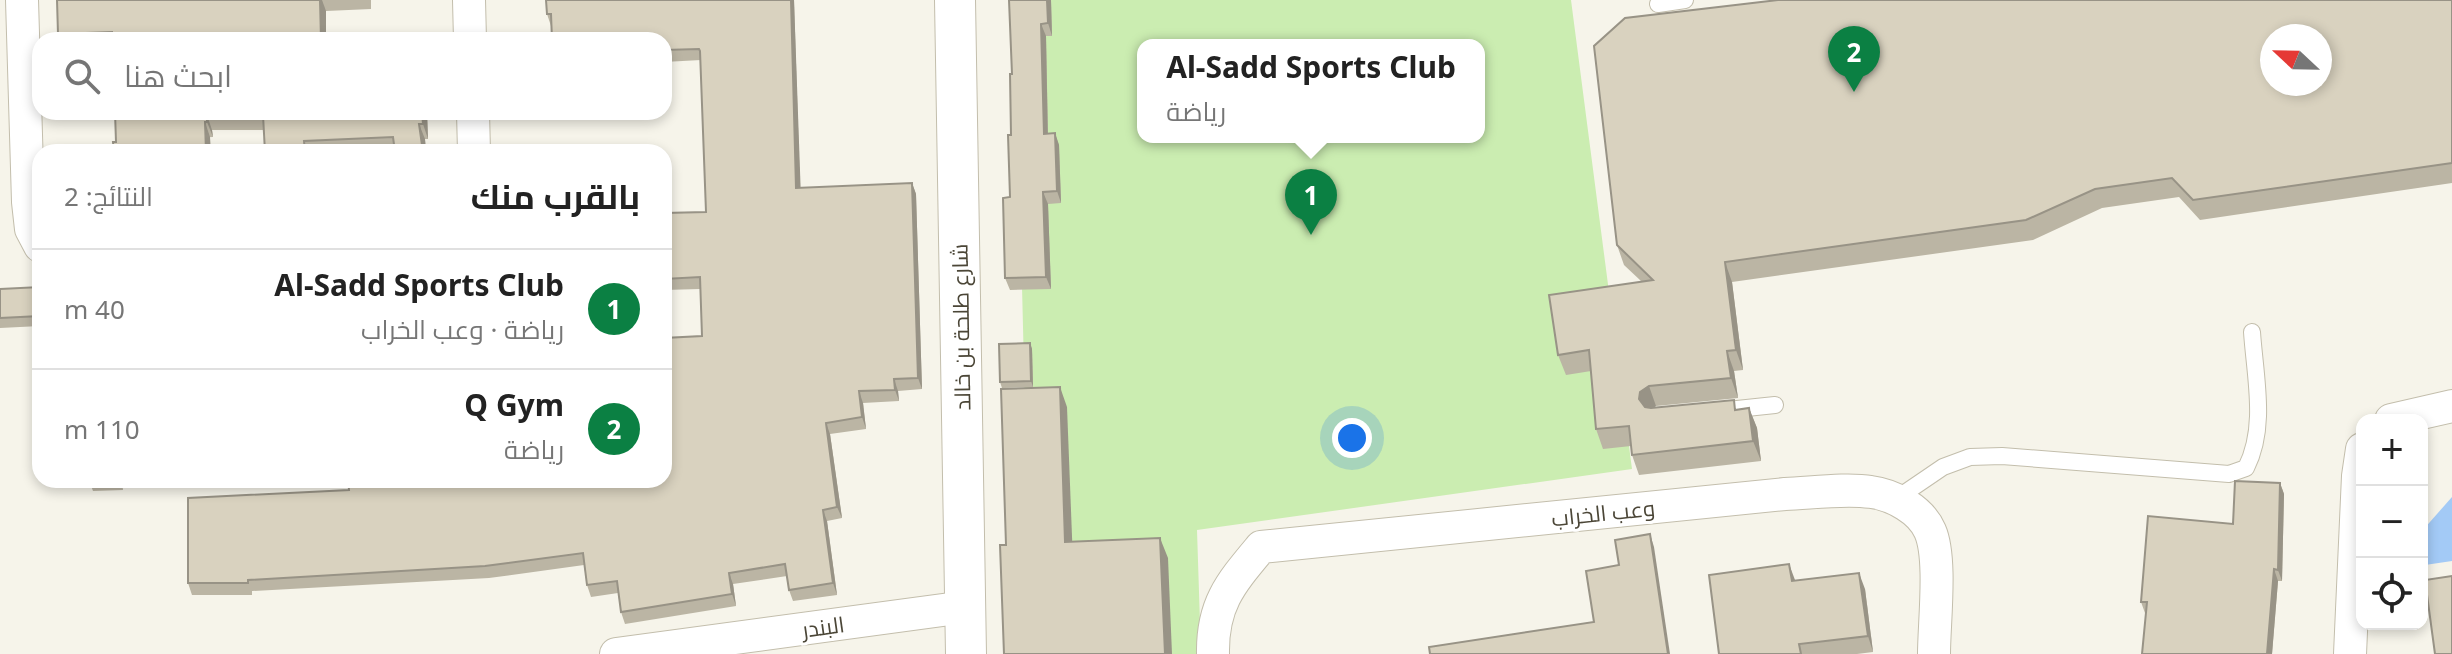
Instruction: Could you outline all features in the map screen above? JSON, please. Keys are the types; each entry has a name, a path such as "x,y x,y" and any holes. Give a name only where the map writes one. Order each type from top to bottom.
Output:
{"street":[{"path":"22,0 28,202 32,231"},
{"path":"469,0 470,32"},
{"name":"شارع طلحة بن خالد","path":"955,0 966,654"},
{"path":"473,120 474,144"},
{"path":"2417,414 2452,406"},
{"path":"2350,654 2358,486"},
{"name":"وعب الخراب","path":"1213,654 1212,629 1228,587 1261,547 1785,494 1870,491 1896,499"},
{"path":"1896,499 1916,512 1930,531 1935,556 1934,654"},
{"name":"البندر","path":"616,654 681,650 965,607"}],"lane":[{"path":"1658,4 1685,0"},
{"path":"1896,499 1943,467 1970,457 2002,456 2229,474 2246,468 2256,449 2259,428 2252,332"},
{"path":"1701,412 1775,405"}],"green space":[{"path":"1015,0 1571,0 1632,469 1197,530 1201,654 1031,654"}],"water":[{"path":"2452,497 2452,561 2428,565 2428,524"}],"building":[{"path":"57,0 320,0 321,32 58,32"},
{"path":"546,0 791,0 796,188 912,183 918,378 894,379 895,390 859,391 862,417 826,423 837,507 823,510 833,583 789,590 785,564 729,573 732,594 621,612 617,581 587,585 583,553 485,566 248,580 248,583 188,583 188,498 349,488 672,488 672,338 702,336 700,277 672,279 672,213 706,212 700,51 672,50 672,32 552,32 551,14 547,14"},
{"path":"1009,0 1047,0 1048,23 1041,24 1044,134 1055,133 1057,191 1043,192 1046,277 1005,278 1003,198 1010,197 1008,135 1011,135 1012,74"},
{"path":"1778,0 2452,0 2452,163 2193,200 2172,178 2095,189 2026,220 1725,262 1736,350 1727,351 1731,378 1649,386 1640,392 1639,399 1645,407 1651,408 1734,400 1735,410 1749,408 1753,441 1632,455 1629,426 1596,429 1589,350 1558,355 1549,295 1653,280 1617,245 1594,46 1625,18"},
{"path":"115,120 207,120 206,144 113,144 116,142"},
{"path":"263,120 423,120 423,124 419,124 422,144 394,144 393,137 265,144"},
{"path":"32,287 32,316 0,318 0,289"},
{"path":"1030,343 1031,381 1000,382 999,344"},
{"path":"1060,387 1065,542 1160,538 1165,654 1004,654 1000,545 1006,545 1001,389"},
{"path":"2235,481 2280,483 2278,570 2274,569 2267,654 2142,654 2147,602 2141,602 2148,516 2233,524"},
{"path":"1650,534 1668,654 1430,654 1429,647 1594,622 1586,571 1619,565 1615,540"},
{"path":"1789,564 1792,581 1859,573 1868,636 1799,644 1801,654 1719,654 1709,575"},
{"path":"2452,576 2452,654 2435,654 2428,580"}],"place":[{"name":"Q Gym","path":"1854,92"},
{"name":"Al-Sadd Sports Club","path":"1311,235"}]}
